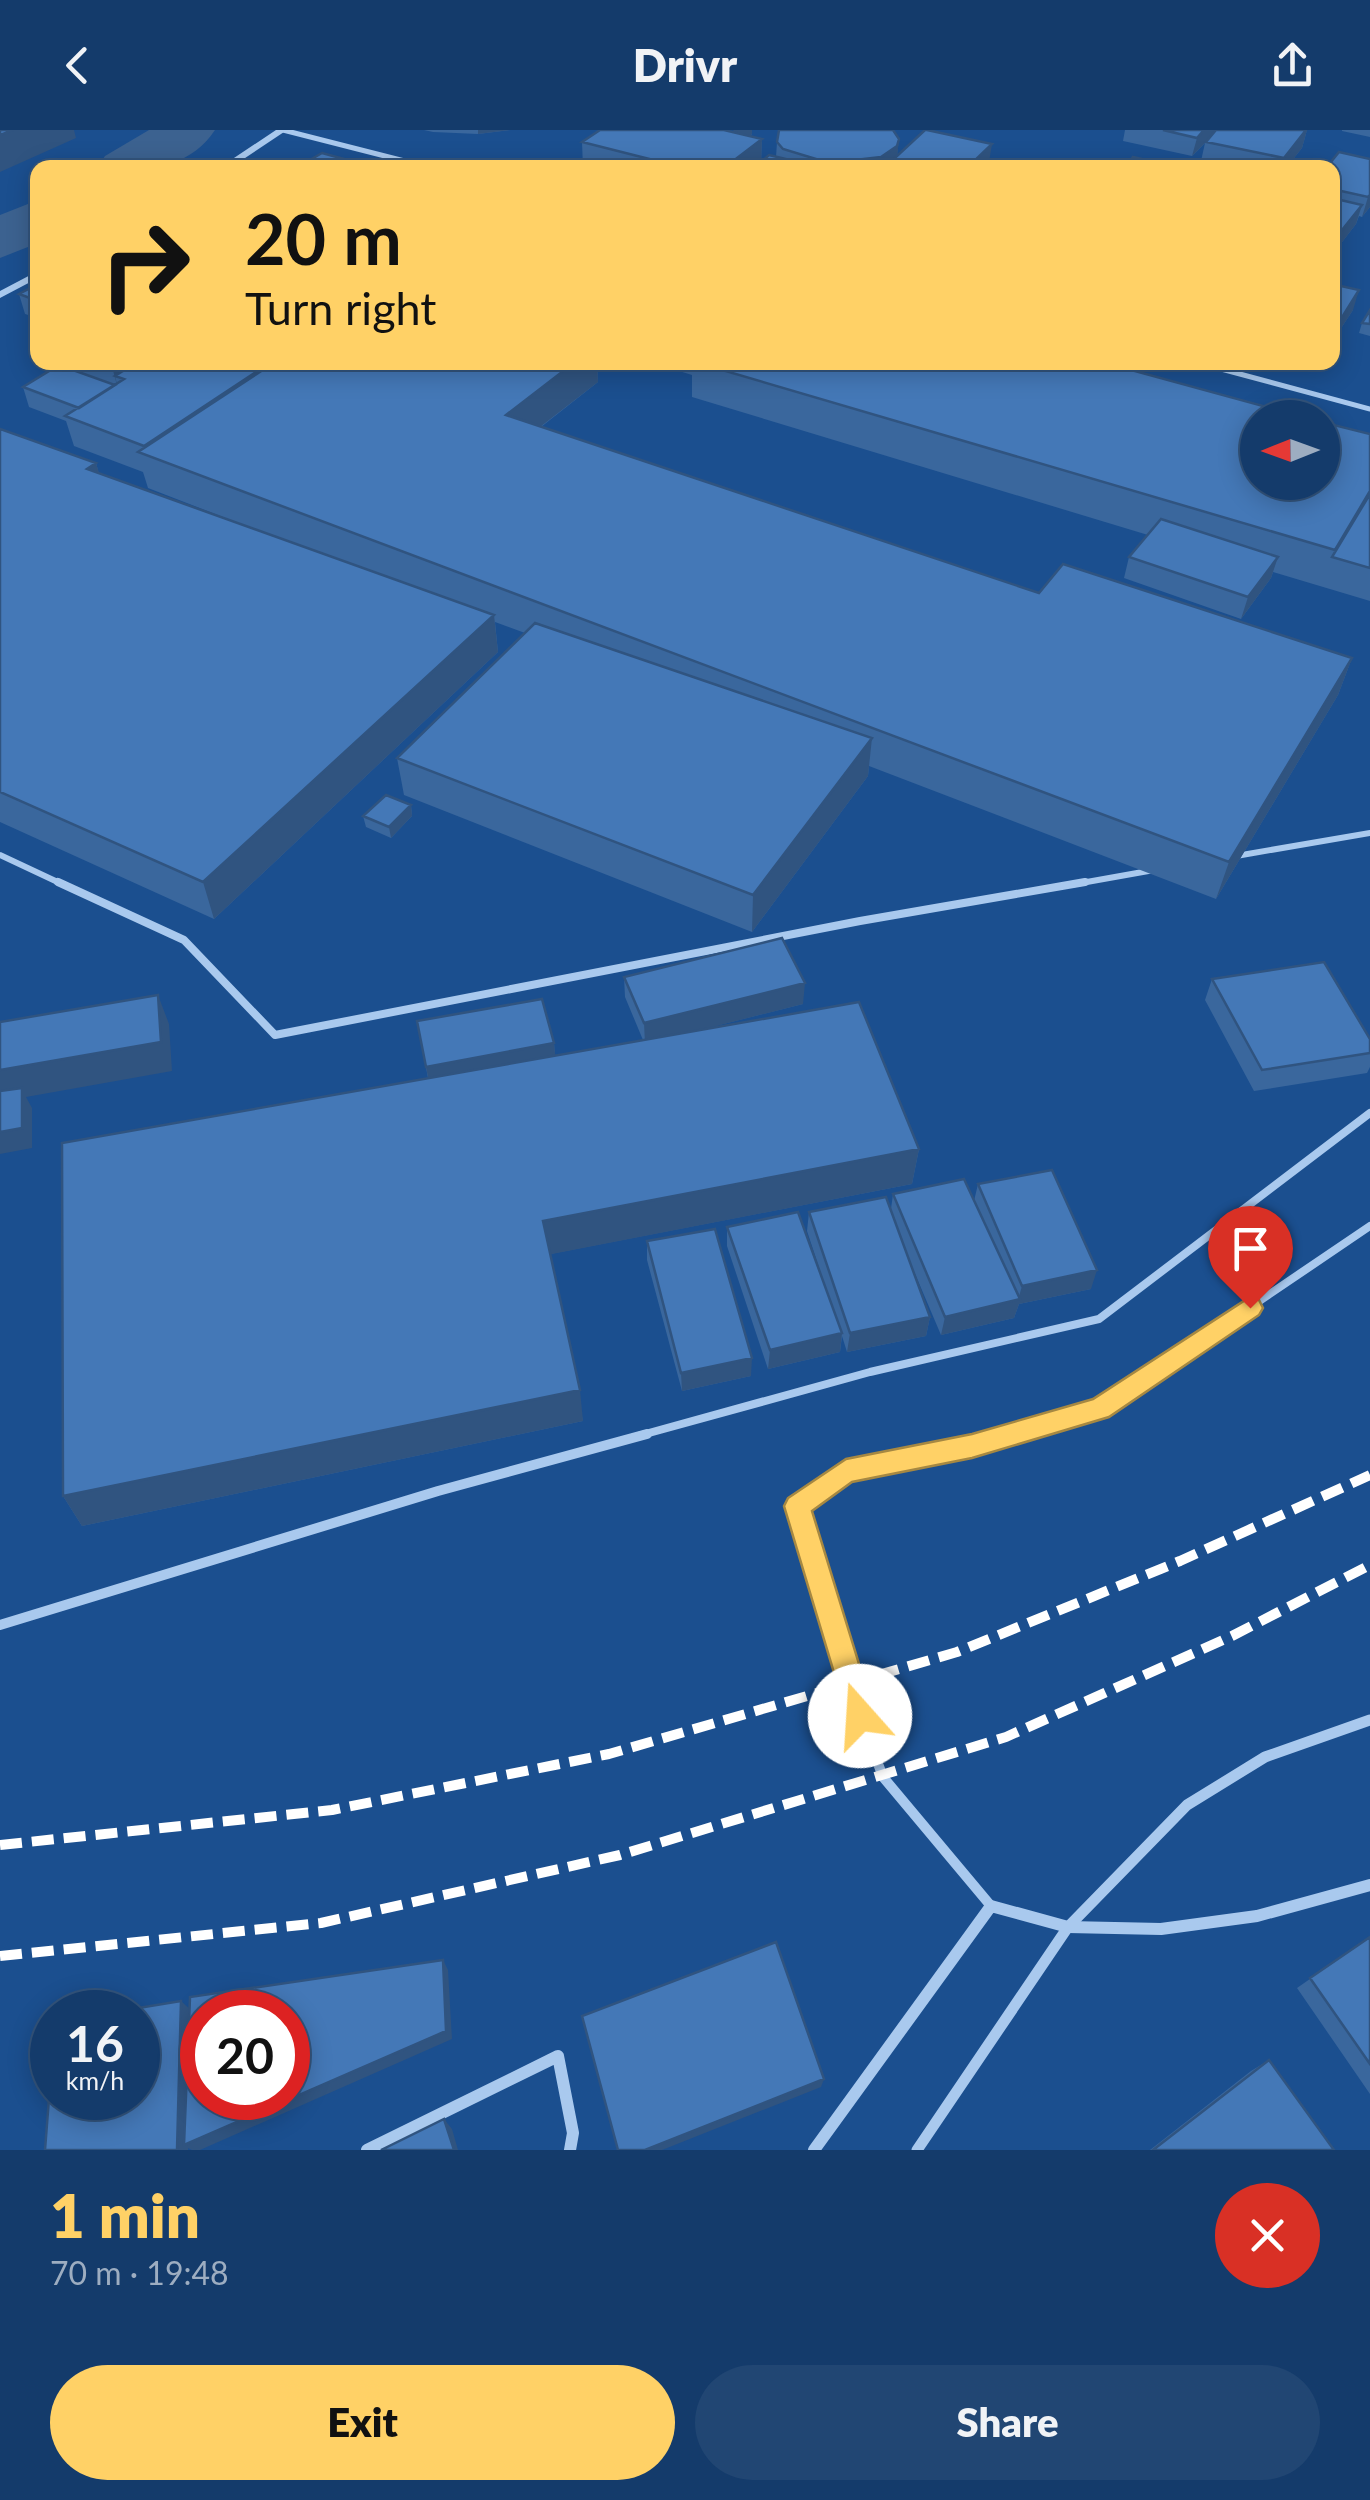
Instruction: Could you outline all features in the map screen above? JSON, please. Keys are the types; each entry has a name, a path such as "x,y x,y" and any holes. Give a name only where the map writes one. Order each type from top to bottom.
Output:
{"street":[{"path":"235,160 282,130"},
{"path":"0,295 30,278"},
{"path":"917,2150 1068,1928 1187,1804 1266,1757 1370,1720"},
{"path":"814,2150 991,1906 1068,1928 1161,1929 1257,1916 1370,1884"},
{"path":"367,2150 558,2056 573,2133 570,2150"}],"lane":[{"path":"282,130 400,160"},
{"path":"1224,370 1370,409"},
{"path":"1233,857 1370,833"},
{"path":"0,855 184,940 275,1035 860,921 1174,867"},
{"path":"0,1626 438,1491 870,1372 1099,1319 1370,1113"},
{"path":"991,1906 883,1777 849,1686 798,1506 846,1471 972,1446 1100,1409 1370,1226"}],"building":[{"path":"600,130 724,130 762,139 734,160 653,160 582,142"},
{"path":"779,130 893,130 899,139 897,146 881,157 855,160 819,160 783,149 777,142"},
{"path":"925,130 992,144 975,160 893,160"},
{"path":"1163,130 1204,130 1197,138"},
{"path":"1216,130 1306,130 1284,158 1206,142"},
{"path":"1339,152 1370,159 1370,195 1340,191 1340,160 1332,160"},
{"path":"322,153 348,160 310,160"},
{"path":"769,155 790,160 763,160"},
{"path":"1340,200 1362,205 1342,230"},
{"path":"1340,286 1359,290 1341,319"},
{"path":"51,370 73,370 115,385 79,408 23,387"},
{"path":"124,370 259,370 144,446 65,416 124,379 115,376"},
{"path":"263,370 565,370 506,415 1039,593 1063,564 1352,658 1229,862 138,452"},
{"path":"722,370 1131,370 1241,400 1240,500 1340,500 1340,426 1370,434 1370,491 1335,550"},
{"path":"0,429 96,463 87,469 494,615 203,882 0,792"},
{"path":"1370,494 1370,568 1332,557"},
{"path":"1161,519 1278,557 1248,597 1129,557"},
{"path":"535,623 872,738 753,895 397,758"},
{"path":"386,795 411,805 389,827 363,816"},
{"path":"782,938 805,983 644,1023 624,977"},
{"path":"1324,962 1370,1039 1370,1053 1262,1070 1212,979"},
{"path":"158,995 161,1042 0,1070 0,1022"},
{"path":"542,999 554,1043 426,1067 417,1021"},
{"path":"859,1002 919,1149 543,1221 580,1390 63,1496 62,1143"},
{"path":"22,1088 22,1128 0,1132 0,1091"},
{"path":"1052,1170 1097,1270 1022,1286 978,1184"},
{"path":"964,1179 1020,1299 945,1317 893,1194"},
{"path":"886,1197 930,1317 850,1333 809,1212"},
{"path":"798,1212 842,1333 770,1350 727,1227"},
{"path":"715,1229 752,1358 681,1373 647,1241"},
{"path":"1370,1937 1370,2064 1310,1978"},
{"path":"776,1942 824,2079 645,2150 618,2150 582,2016"},
{"path":"443,1960 446,2031 310,2090 310,1990 238,1990"},
{"path":"180,2001 177,2150 45,2150 47,2120 160,2120 160,2004"},
{"path":"1269,2060 1334,2150 1153,2150"},
{"path":"444,2119 454,2150 381,2150"},
{"path":"185,2120 241,2120 184,2145"}],"waterway":[{"path":"138,160 188,130"},
{"path":"0,240 30,223"}],"railway":[{"path":"0,1845 332,1810 609,1754 957,1652 1180,1561 1370,1475"},
{"path":"0,1956 321,1923 620,1855 1006,1737 1232,1636 1370,1565"}],"route":[{"path":"860,1716 798,1506 846,1471 972,1446 1100,1409 1250,1308"}]}
